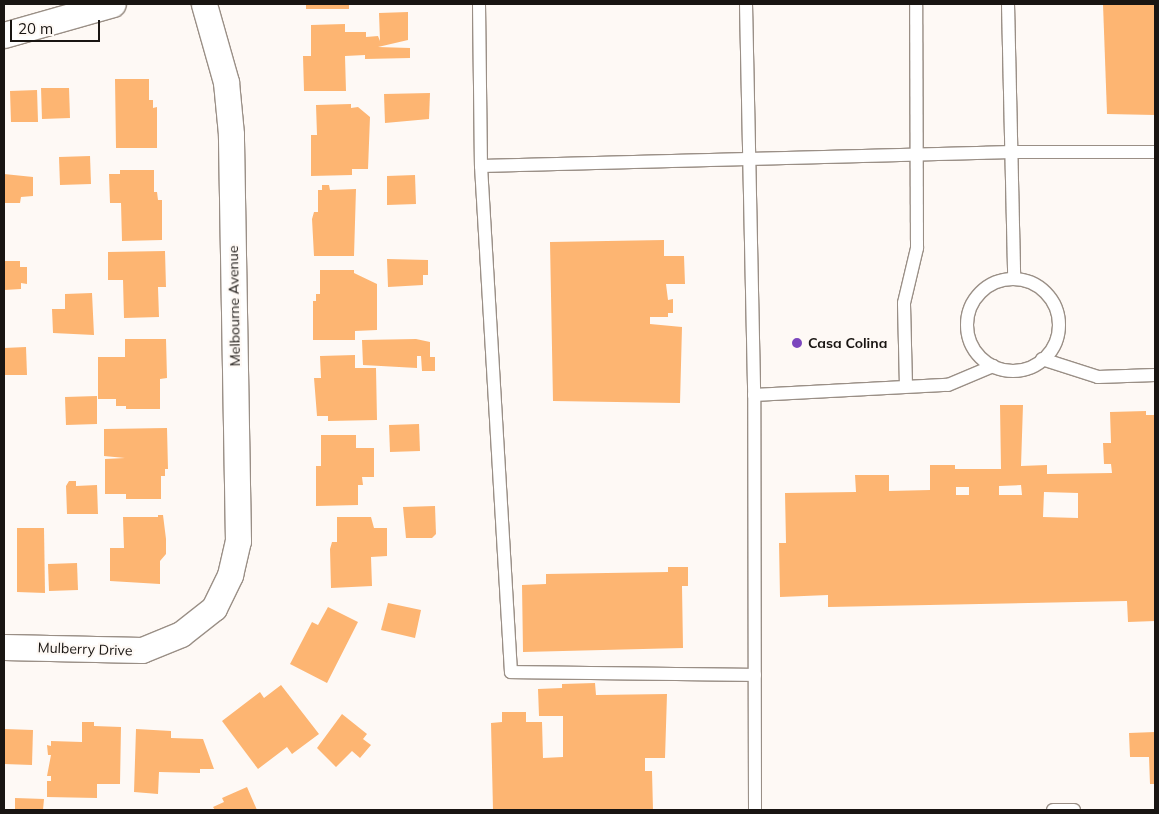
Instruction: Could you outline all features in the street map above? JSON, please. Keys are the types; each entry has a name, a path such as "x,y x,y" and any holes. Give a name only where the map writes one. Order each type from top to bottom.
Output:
{"street":[{"path":"4,35 113,4"},
{"name":"Melbourne Avenue","path":"204,4 226,82 231,134 238,540 230,575 214,608"},
{"name":"Mulberry Drive","path":"4,647 142,650 181,634 214,608"}],"lane":[{"path":"479,4 481,166 511,672 754,675"},
{"path":"746,4 754,395 754,810"},
{"path":"906,386 904,303 917,248 916,4"},
{"path":"1008,4 1014,152 1014,278"},
{"path":"481,166 1014,152 1155,152"},
{"path":"1014,278 1040,288 1057,312 1056,341 1042,359 1023,370 993,366 980,357 971,345 968,315 984,289 997,282 1014,278"},
{"path":"1042,359 1098,377 1155,375"},
{"path":"754,395 948,385 993,366"},
{"path":"1053,810 1074,810"}],"building":[{"path":"306,4 349,4 349,9 306,9"},
{"path":"1103,4 1155,4 1155,115 1107,114"},
{"path":"408,12 408,40 378,47 410,48 410,58 365,59 365,55 345,56 346,91 304,91 303,56 311,56 311,25 345,24 345,32 366,32 366,37 378,36 380,41 379,13"},
{"path":"115,79 149,79 149,100 153,100 153,108 157,107 157,148 116,148"},
{"path":"41,88 69,88 70,118 42,119"},
{"path":"37,90 38,122 11,122 10,91"},
{"path":"430,93 429,119 385,123 384,94"},
{"path":"351,104 351,108 358,107 370,117 368,169 352,169 352,175 311,176 311,135 317,135 316,105"},
{"path":"90,156 91,184 60,185 59,157"},
{"path":"120,170 154,170 154,192 157,192 158,200 162,200 162,240 122,241 121,203 110,203 109,174 120,174"},
{"path":"4,174 33,177 33,196 21,197 20,203 4,203"},
{"path":"415,175 416,204 387,205 387,176"},
{"path":"322,185 329,185 330,190 356,189 354,256 314,256 312,219 314,212 318,212 318,190 322,190"},
{"path":"664,240 664,256 684,256 685,284 666,284 668,300 673,299 673,313 668,313 668,317 650,317 650,324 682,327 680,403 553,401 550,242"},
{"path":"165,251 166,287 158,287 159,317 124,318 123,280 108,280 108,252"},
{"path":"387,259 428,260 428,275 423,275 423,285 388,287"},
{"path":"4,261 20,261 20,267 27,267 27,284 21,283 21,289 4,290"},
{"path":"320,270 354,270 354,273 377,284 377,330 355,331 355,340 313,340 313,301 316,301 316,294 320,294"},
{"path":"92,293 94,335 53,333 52,309 65,309 65,294"},
{"path":"125,339 166,339 167,378 160,379 160,409 126,409 126,406 116,406 116,399 98,399 98,357 125,357"},
{"path":"416,339 430,342 430,357 435,357 435,371 422,371 421,356 417,356 417,368 363,365 362,340"},
{"path":"26,347 27,375 4,375 4,348"},
{"path":"355,355 355,368 376,368 377,420 328,421 328,416 317,416 314,378 321,378 320,356"},
{"path":"97,396 97,424 66,425 65,397"},
{"path":"1000,405 1023,405 1021,466 1047,465 1047,474 1112,473 1111,464 1104,464 1103,443 1111,443 1110,412 1146,411 1146,415 1155,415 1155,621 1128,622 1127,601 828,607 828,595 780,597 779,543 786,543 785,493 856,492 855,475 889,475 889,491 930,490 930,465 955,465 955,469 1001,469","holes":["1021,485 1022,495 999,495 999,486","956,487 969,487 969,495 956,495","1044,492 1078,493 1078,518 1043,517"]},
{"path":"419,424 420,451 390,452 389,425"},
{"path":"167,428 168,469 165,469 165,476 161,476 161,499 126,499 126,494 105,494 105,459 125,458 104,456 104,429"},
{"path":"321,435 356,435 356,448 374,448 374,477 362,477 363,485 358,485 358,505 316,506 316,466 321,466"},
{"path":"69,481 76,481 76,486 97,485 98,514 67,514 66,486"},
{"path":"435,506 436,534 432,538 406,538 403,507"},
{"path":"158,515 163,515 166,539 166,554 160,561 160,584 110,581 110,548 124,548 123,517 158,517"},
{"path":"337,517 371,517 374,528 387,528 387,556 371,557 372,586 331,588 330,549 332,542 337,542"},
{"path":"17,528 44,528 45,593 17,592"},
{"path":"77,563 78,590 49,591 48,564"},
{"path":"668,567 688,567 688,586 682,586 683,648 523,652 522,585 546,584 546,574 668,572"},
{"path":"388,603 421,610 415,638 381,630"},
{"path":"328,607 358,622 327,683 290,664 312,622 318,625"},
{"path":"595,683 596,695 667,694 665,758 645,758 645,771 652,771 653,810 493,810 491,723 502,722 502,712 526,712 526,722 542,722 543,758 563,757 563,716 539,716 538,689 562,688 562,684"},
{"path":"281,685 319,734 292,754 287,747 258,769 222,721 260,692 264,698"},
{"path":"342,714 367,734 363,739 371,745 360,758 352,751 336,767 317,748"},
{"path":"82,722 94,722 94,726 121,727 120,784 97,784 97,798 47,797 47,781 51,781 51,776 47,776 51,755 48,755 47,745 51,746 51,741 82,742"},
{"path":"4,729 33,730 32,765 4,764"},
{"path":"136,729 171,731 171,738 203,739 214,769 200,769 200,773 159,772 158,794 134,792"},
{"path":"1155,732 1155,784 1150,784 1149,757 1130,757 1129,733"},
{"path":"247,787 257,810 215,810 213,807 224,802 222,798"},
{"path":"15,798 44,799 43,810 15,810"}],"place":[{"name":"Casa Colina","path":"797,343"}]}
